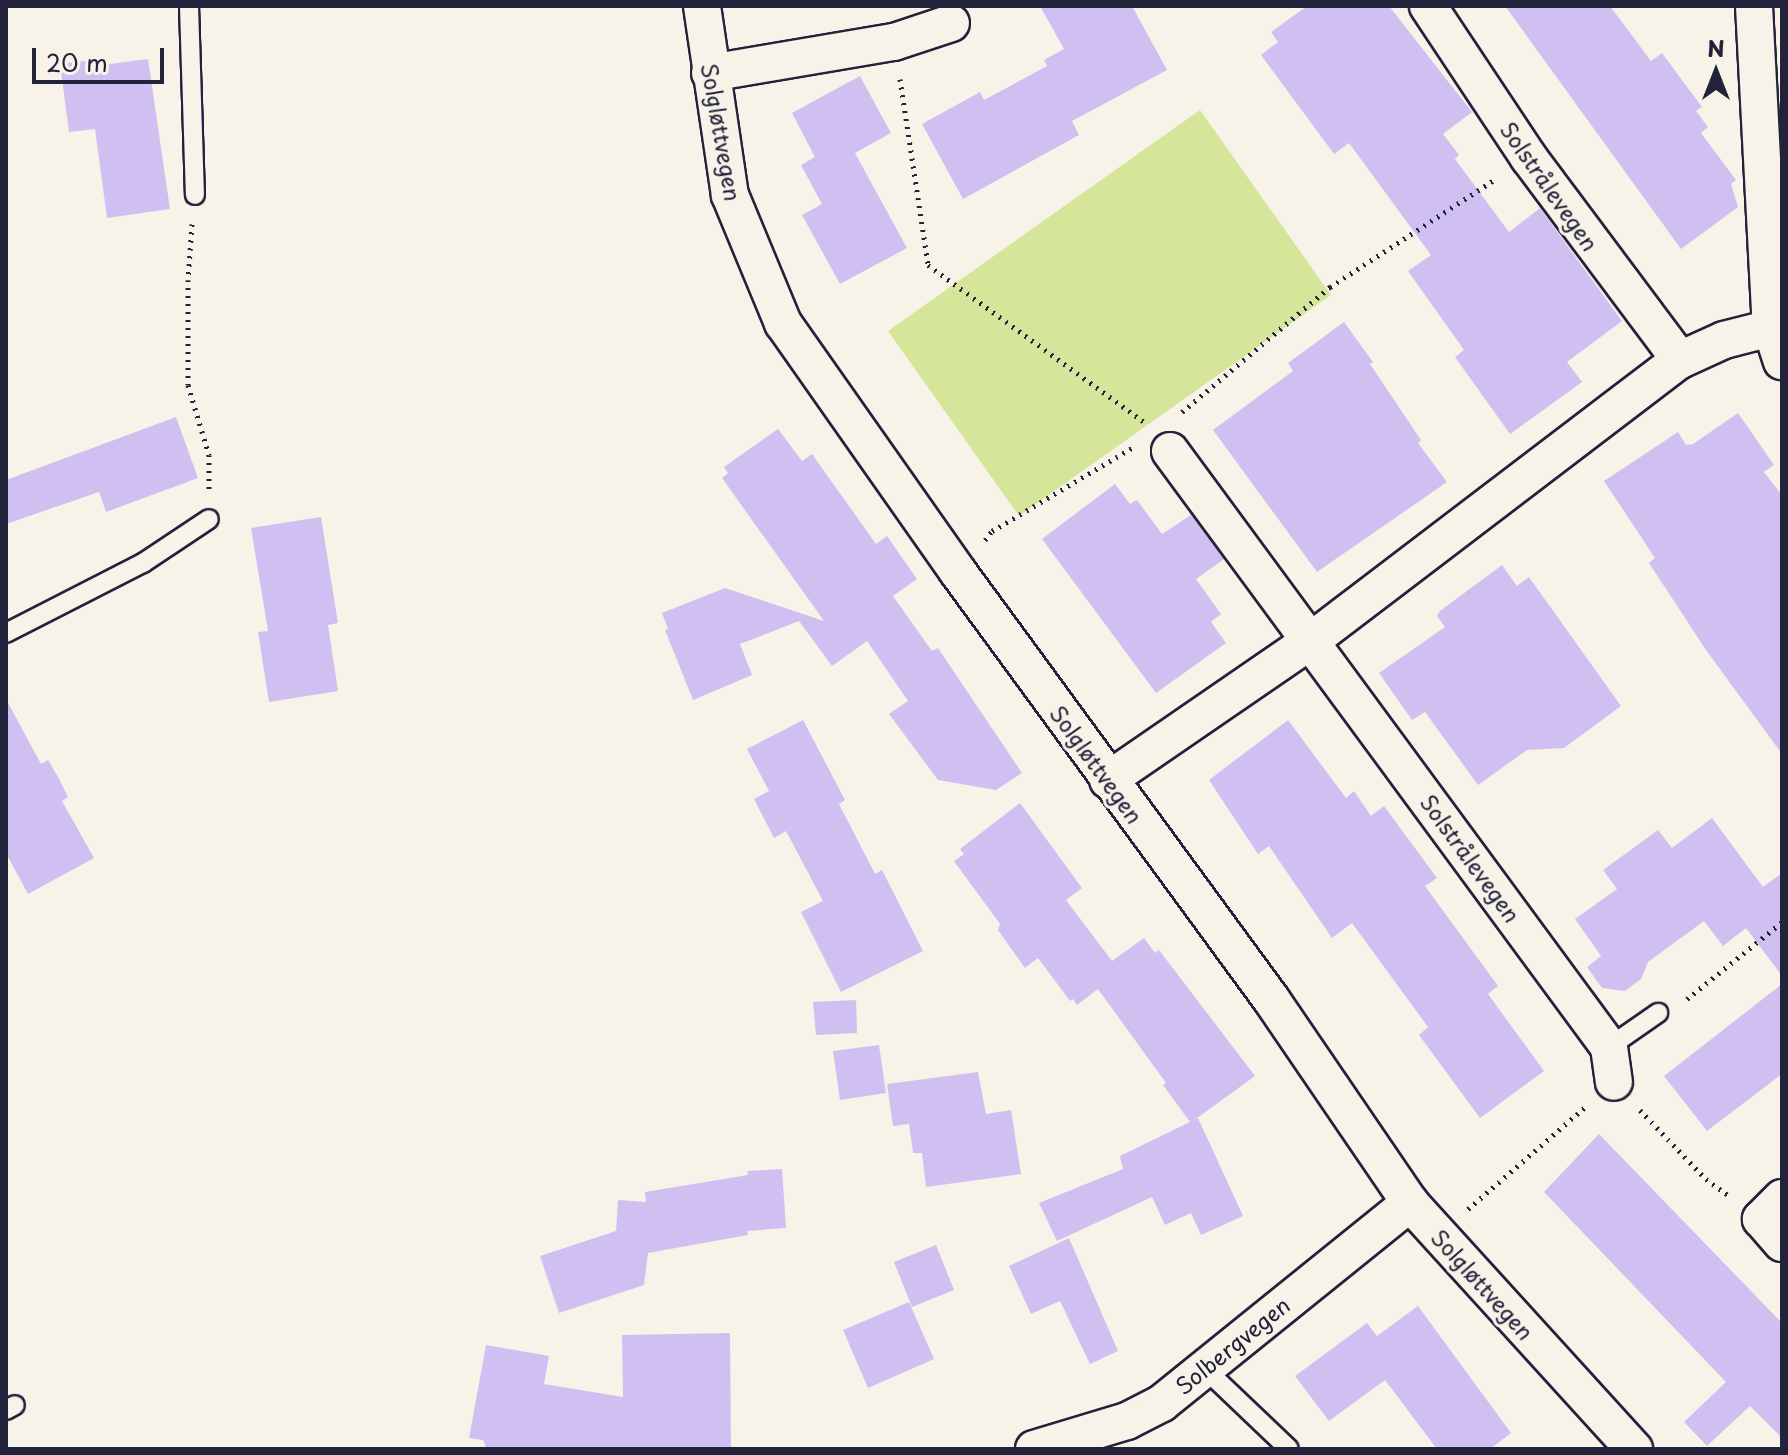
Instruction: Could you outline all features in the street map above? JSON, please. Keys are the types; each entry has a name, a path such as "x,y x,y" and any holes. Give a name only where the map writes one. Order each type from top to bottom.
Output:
{"street":[{"name":"Solgløttvegen","path":"702,6 730,195 783,323 1108,780 1271,999 1410,1203 1634,1449"},
{"name":"Solstrålevegen","path":"1428,6 1529,158 1680,360"},
{"path":"1108,780 1312,640 1680,360 1724,340 1777,344 1754,6"},
{"path":"710,73 894,42 951,23"},
{"name":"Solstrålevegen","path":"1164,441 1609,1047 1614,1082"},
{"name":"Solbergvegen","path":"1034,1449 1127,1421 1162,1403 1410,1203"}],"lane":[{"path":"189,6 195,195"},
{"path":"6,633 143,563 209,519"},
{"path":"1609,1047 1658,1013"},
{"path":"1204,1368 1289,1449"}],"path":[{"path":"894,42 928,265 1164,441"},
{"path":"958,572 992,531 1164,441 1330,287 1529,158"},
{"path":"195,195 188,280 188,385 209,455 209,519"},
{"path":"1658,1013 1680,1005 1782,922"},
{"path":"1437,1233 1614,1082 1706,1179 1775,1220"}],"green space":[{"path":"1200,110 1331,295 1019,516 888,331"}],"building":[{"path":"1040,6 1132,6 1167,70 1072,121 1079,135 963,199 922,124 980,92 984,100 1047,66 1044,60 1064,49"},
{"path":"1307,6 1389,6 1472,112 1443,134 1459,155 1455,159 1509,232 1540,208 1622,321 1567,362 1582,382 1510,434 1455,357 1464,350 1408,271 1431,255 1349,143 1334,154 1261,55 1278,42 1271,32"},
{"path":"1505,6 1610,6 1651,61 1662,53 1702,107 1696,111 1708,127 1701,133 1736,180 1731,184 1738,207 1681,249"},
{"path":"101,59 102,65 148,59 170,209 107,218 95,129 69,132 60,64"},
{"path":"860,76 891,133 855,153 907,248 840,284 802,215 822,204 801,165 815,157 792,113"},
{"path":"1344,322 1373,362 1370,364 1421,440 1418,443 1447,482 1317,572 1213,430 1293,371 1288,363"},
{"path":"1738,413 1774,465 1764,472 1782,495 1782,754 1706,650 1649,563 1655,558 1604,481 1678,432 1686,445 1693,444"},
{"path":"176,417 198,478 106,512 99,492 6,524 6,480"},
{"path":"778,429 802,461 812,454 876,544 887,536 917,579 893,596 932,651 938,648 1022,773 996,790 938,780 889,714 908,701 867,641 832,666 799,621 740,644 752,675 693,700 665,630 668,629 662,613 725,588 824,621 722,478 728,473 724,467"},
{"path":"1115,484 1130,504 1137,500 1162,534 1191,515 1224,559 1196,579 1221,614 1211,622 1226,643 1156,693 1042,539"},
{"path":"321,517 338,623 328,625 338,691 269,702 258,632 268,631 251,528"},
{"path":"1502,565 1517,586 1529,577 1621,706 1564,748 1527,750 1478,785 1425,712 1412,720 1379,673 1445,627 1437,616 1440,611"},
{"path":"6,699 41,764 48,760 58,777 68,797 62,801 94,858 28,894 6,853"},
{"path":"803,720 845,800 839,804 875,874 882,870 923,951 841,992 801,912 823,901 786,831 774,838 754,799 769,791 747,749"},
{"path":"1288,720 1346,798 1354,791 1371,816 1384,806 1437,878 1425,886 1498,986 1488,994 1544,1071 1480,1118 1419,1035 1428,1027 1352,923 1332,938 1269,846 1258,854 1209,780"},
{"path":"1020,803 1082,888 1066,900 1112,961 1144,938 1155,953 1159,950 1255,1076 1193,1121 1198,1118 1243,1216 1201,1235 1191,1213 1165,1225 1152,1197 1057,1241 1039,1203 1123,1169 1120,1156 1190,1122 1163,1085 1166,1083 1098,989 1077,1005 1073,999 1070,1001 1038,958 1025,968 998,930 1000,924 954,861 964,854 960,849"},
{"path":"1712,818 1763,887 1782,873 1782,976 1746,928 1723,946 1704,921 1648,962 1641,979 1625,991 1602,988 1587,967 1601,956 1575,919 1617,889 1603,870 1658,830 1672,848"},
{"path":"1782,984 1782,1074 1707,1131 1664,1076"},
{"path":"856,1000 857,1033 816,1035 813,1002"},
{"path":"879,1045 886,1093 840,1100 833,1051"},
{"path":"978,1072 986,1114 1011,1110 1021,1174 926,1187 922,1153 913,1153 909,1124 893,1126 887,1084"},
{"path":"1599,1134 1782,1323 1782,1438 1750,1406 1707,1446 1684,1422 1726,1382 1544,1192"},
{"path":"782,1169 786,1228 747,1231 748,1235 648,1253 644,1285 559,1313 540,1256 616,1231 618,1200 646,1202 645,1192 748,1175 747,1171"},
{"path":"1069,1238 1118,1351 1090,1364 1060,1301 1031,1314 1009,1266"},
{"path":"936,1245 954,1290 912,1307 894,1262"},
{"path":"909,1302 934,1359 868,1388 843,1330"},
{"path":"1418,1306 1511,1433 1490,1449 1437,1449 1385,1380 1329,1421 1295,1376 1367,1323 1377,1336"},
{"path":"730,1333 731,1449 487,1449 483,1440 469,1438 486,1345 549,1356 544,1384 623,1397 622,1335"}]}
